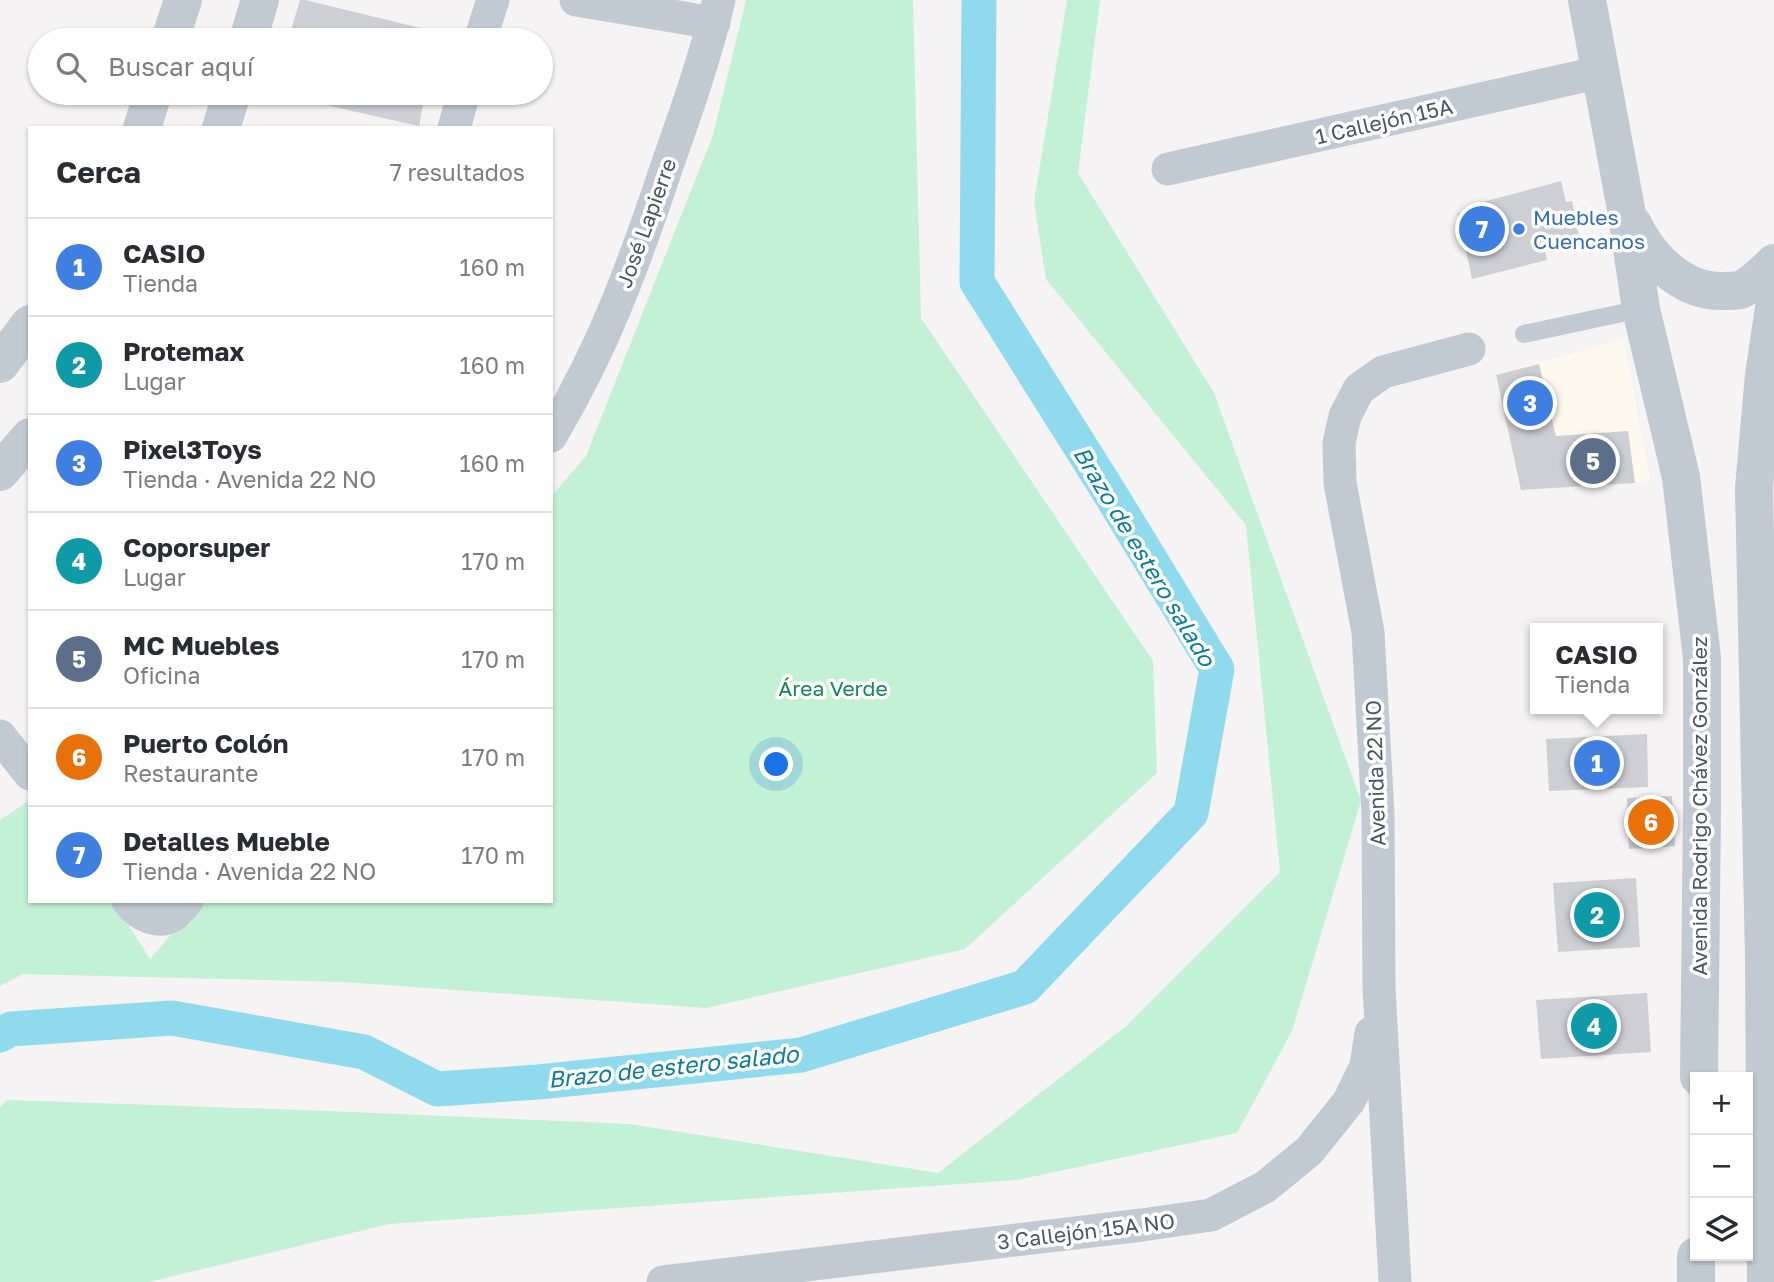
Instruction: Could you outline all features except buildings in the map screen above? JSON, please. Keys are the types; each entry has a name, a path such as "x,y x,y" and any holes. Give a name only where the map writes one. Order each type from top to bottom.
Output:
{"street":[{"path":"174,28 183,0"},
{"path":"252,28 260,0"},
{"path":"484,28 493,0"},
{"path":"576,0 716,11"},
{"name":"Avenida Rodrigo Chávez González","path":"1587,0 1626,209 1641,309 1681,477 1702,658 1699,1072"},
{"name":"José Lapierre","path":"553,432 593,356 631,269 682,122 716,11"},
{"name":"1 Callejón 15A","path":"1168,169 1601,72"},
{"path":"143,126 149,105"},
{"path":"222,126 228,105"},
{"path":"454,126 460,105"},
{"path":"1626,209 1639,236 1659,262 1690,284 1713,292 1738,291 1754,283 1774,263"},
{"path":"1769,1279 1769,972 1754,488 1764,375 1774,308"},
{"path":"0,364 28,327"},
{"name":"Avenida 22 NO","path":"1395,1282 1378,988 1378,815 1368,632 1340,483 1339,443 1345,416 1359,388 1383,372 1469,349"},
{"path":"0,472 28,439"},
{"path":"0,736 20,767"},
{"path":"130,903 145,916 163,918 173,915 185,903"},
{"name":"3 Callejón 15A NO","path":"663,1282 1211,1215 1265,1186 1309,1151 1349,1101 1366,1066 1378,988"},
{"path":"1696,1261 1696,1282"}],"lane":[{"path":"1524,334 1641,309"}],"shaded area":[{"path":"1624,339 1650,481 1521,490 1496,375"}],"green space":[{"name":"Área Verde","path":"746,0 913,0 921,318 1153,661 1157,773 965,949 706,1008 344,982 23,974 0,986 0,820 28,801 28,903 114,903 150,959 198,903 553,903 553,495 586,456 713,135"},
{"path":"1067,0 1100,0 1078,173 1214,393 1361,801 1292,1031 1237,1133 1017,1180 389,1224 149,1282 0,1282 0,1107 7,1100 630,1124 938,1173 1125,1027 1280,872 1246,525 1046,279 1034,202"}],"waterway":[{"name":"Brazo de estero salado","path":"0,1035 11,1029 172,1018 364,1052 437,1089 538,1082 801,1055 1025,987 1191,813 1217,669 977,282 979,0"}],"place":[{"name":"Detalles Mueble","path":"1482,229"},
{"name":"Muebles Cuencanos","path":"1519,229"},
{"name":"Pixel3Toys","path":"1530,403"},
{"name":"MC Muebles","path":"1593,461"},
{"name":"CASIO","path":"1597,763"},
{"name":"Puerto Colón","path":"1651,822"},
{"name":"Protemax","path":"1597,915"},
{"name":"Coporsuper","path":"1594,1026"}]}
